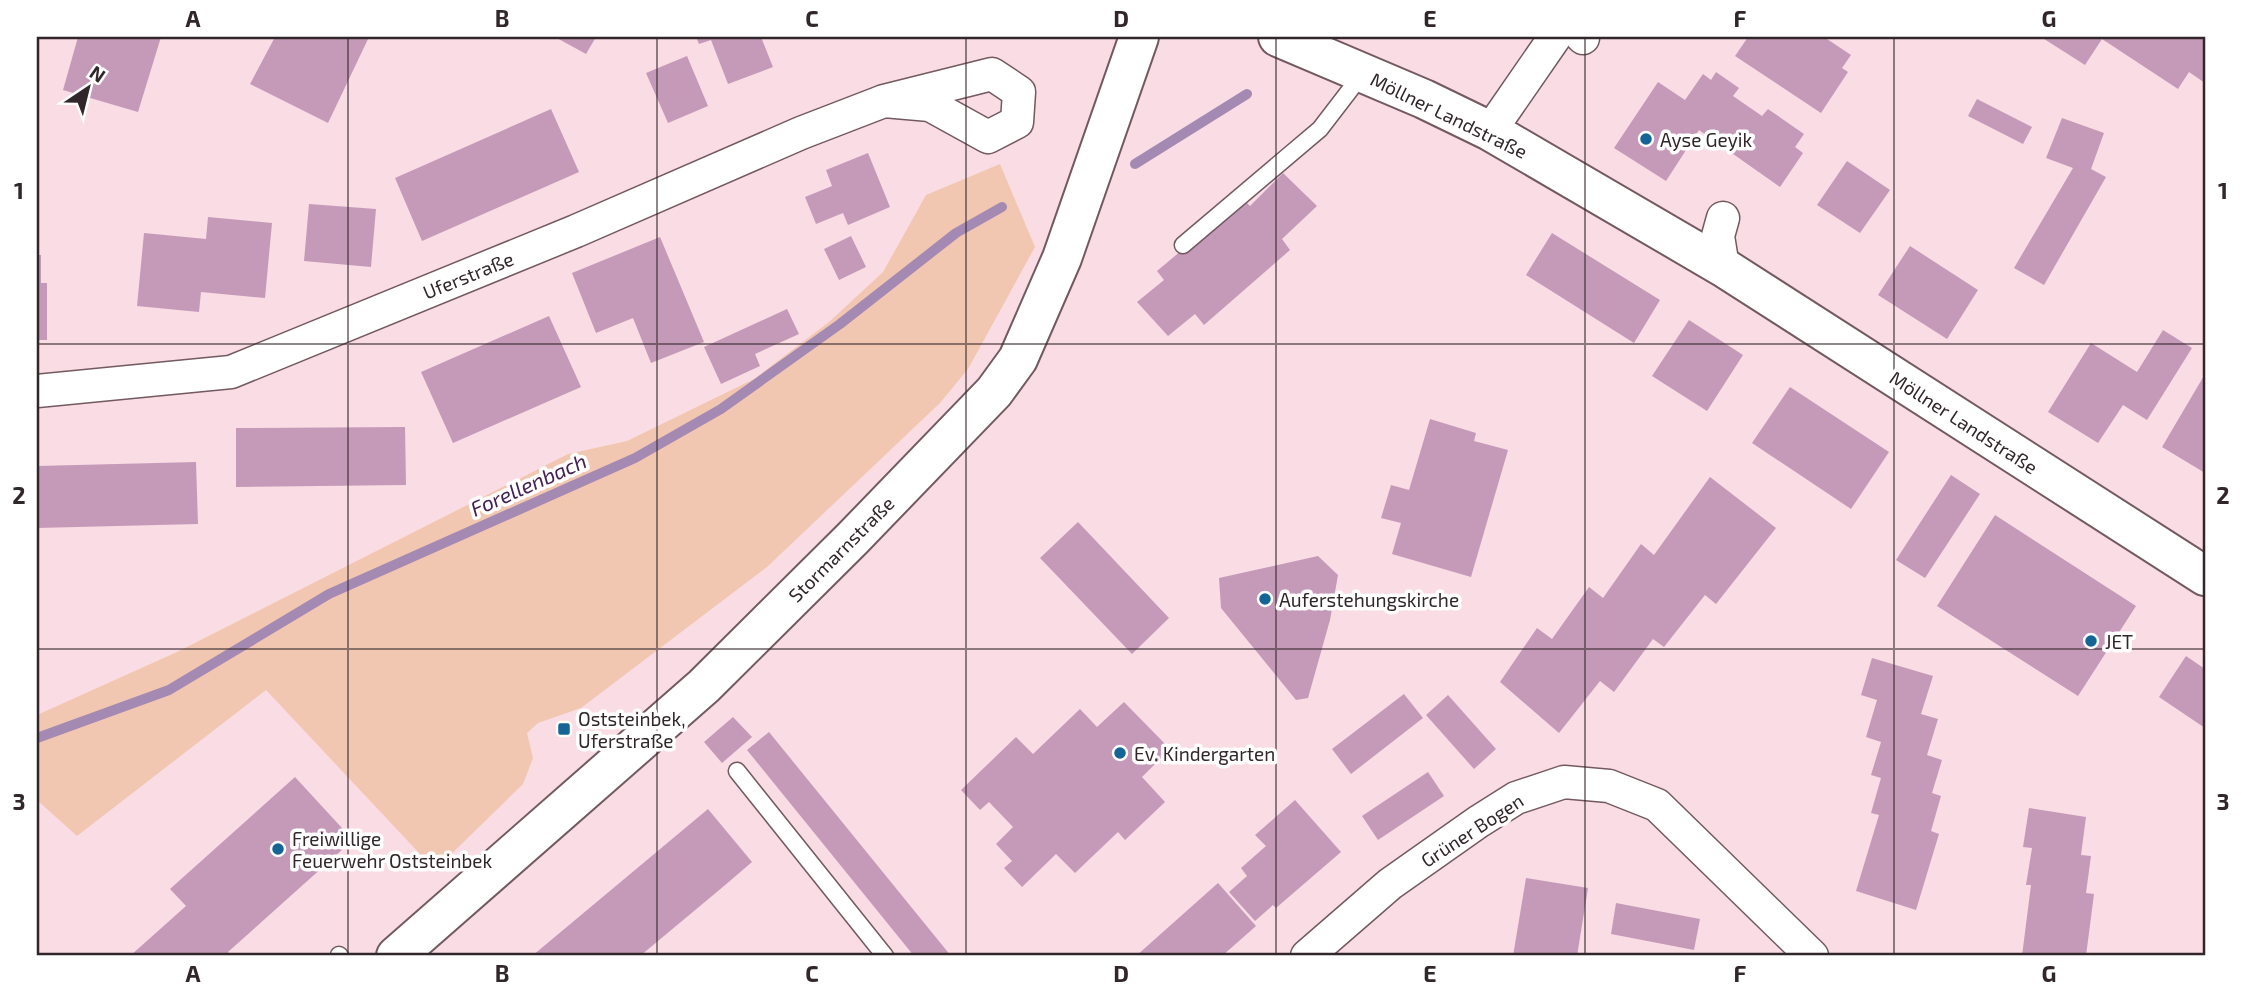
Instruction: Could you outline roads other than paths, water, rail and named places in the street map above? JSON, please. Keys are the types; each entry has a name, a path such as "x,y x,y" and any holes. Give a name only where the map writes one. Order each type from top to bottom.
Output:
{"street":[{"name":"Stormarnstraße","path":"396,956 704,686 853,538 994,392 1018,359 1062,258 1139,37"},
{"name":"Möllner Landstraße","path":"1278,37 1424,99 1490,131 1723,267 2205,576"},
{"path":"1490,131 1573,37"},
{"name":"Uferstraße","path":"37,391 232,372 576,231 801,133 884,101"},
{"path":"1723,218 1718,236 1723,267"},
{"name":"Grüner Bogen","path":"1307,956 1390,884 1478,822 1516,798 1564,782 1609,786 1657,805 1812,956"}],"lane":[{"path":"1183,245 1320,129 1363,73"},
{"path":"737,771 885,956"}],"waterway":[{"name":"Forellenbach","path":"1135,164 1247,94"},
{"name":"Forellenbach","path":"37,738 169,690 329,594 635,458 721,409 840,324 956,233 1002,207"}],"place":[{"name":"Ayse Geyik","path":"1646,139"},
{"name":"Auferstehungskirche","path":"1265,599"},
{"name":"JET","path":"2091,641"},
{"name":"Oststeinbek, Uferstraße","path":"564,729"},
{"name":"Ev. Kindergarten","path":"1120,753"},
{"name":"Freiwillige Feuerwehr Oststeinbek","path":"278,849"}]}
